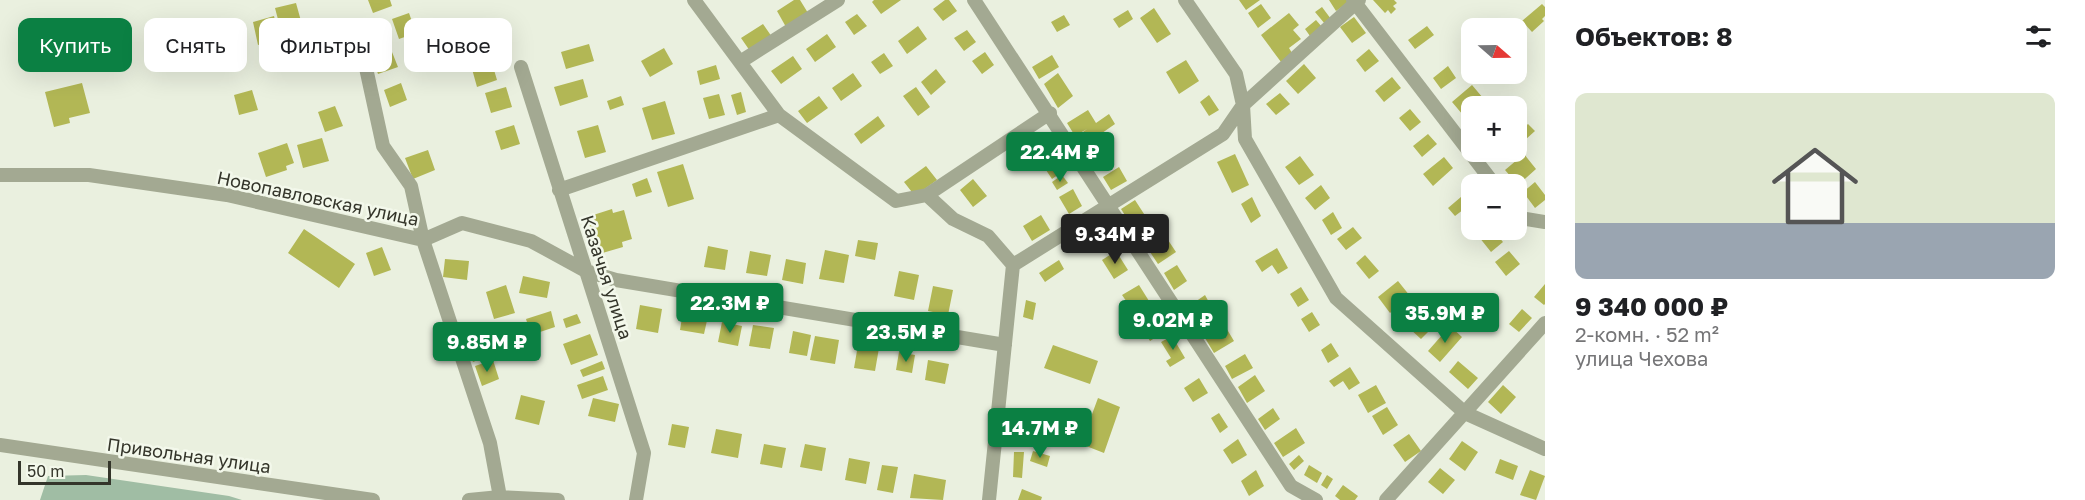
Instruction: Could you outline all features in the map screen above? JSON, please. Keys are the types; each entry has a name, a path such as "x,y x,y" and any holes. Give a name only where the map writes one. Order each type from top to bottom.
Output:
{"street":[{"path":"694,0 779,115 896,201 927,195 1050,113"},
{"path":"740,62 838,0"},
{"path":"974,0 1050,113 1291,486 1316,500"},
{"path":"1185,0 1236,74 1243,105 1245,139 1336,298 1465,413 1545,449"},
{"path":"1013,265 1222,134 1243,105 1356,1 1486,174"},
{"name":"Казачья улица","path":"521,67 644,453 636,500"},
{"path":"367,72 383,146 411,186 423,240 490,442 500,497"},
{"path":"559,190 779,115"},
{"name":"Новопавловская улица","path":"0,175 89,175 227,195 423,240 462,223 531,241 586,271 616,280 1005,345"},
{"path":"927,195 953,219 988,236 1013,265 989,500"},
{"path":"1527,219 1545,222"},
{"path":"1386,500 1545,323"},
{"name":"Привольная улица","path":"0,445 373,500"},
{"path":"469,500 500,497 558,500"}],"green space":[{"path":"86,475 229,496 242,500 40,500 48,476"}],"building":[{"path":"368,0 390,0 392,6 373,13"},
{"path":"794,0 800,0 808,13 786,27 777,11"},
{"path":"874,0 901,0 881,14 872,2"},
{"path":"945,0 949,0 957,11 943,21 933,9"},
{"path":"1239,0 1260,0 1246,10"},
{"path":"1329,0 1348,0 1349,2 1336,11"},
{"path":"1373,0 1394,0 1397,3 1393,6 1396,9 1391,14 1388,10 1385,13"},
{"path":"296,3 300,18 278,18 275,8"},
{"path":"1261,4 1271,18 1258,28 1248,13"},
{"path":"1542,4 1545,7 1545,16 1542,19 1544,21 1532,32 1527,26 1526,18"},
{"path":"1322,7 1331,19 1325,24 1315,12"},
{"path":"1154,8 1171,34 1157,43 1140,18"},
{"path":"1128,10 1133,19 1119,28 1113,19"},
{"path":"409,13 411,18 404,18 404,37 399,39 392,19"},
{"path":"1289,13 1299,25 1293,30 1301,39 1289,48 1292,53 1281,62 1261,35"},
{"path":"857,14 867,26 854,35 845,22"},
{"path":"1064,15 1070,25 1057,32 1051,22"},
{"path":"1354,17 1366,33 1352,43 1340,27"},
{"path":"259,20 258,45 253,22"},
{"path":"1316,20 1322,27 1310,36 1305,29"},
{"path":"763,24 772,37 750,51 741,38"},
{"path":"918,26 927,39 907,54 898,41"},
{"path":"1427,26 1434,35 1415,49 1408,40"},
{"path":"967,30 976,42 964,51 954,38"},
{"path":"827,34 836,47 815,62 806,49"},
{"path":"589,44 594,61 566,69 561,52"},
{"path":"664,48 673,64 650,77 641,61"},
{"path":"1369,49 1379,61 1365,72 1356,60"},
{"path":"392,52 398,67 392,69"},
{"path":"985,52 994,65 982,74 972,61"},
{"path":"884,53 893,66 880,74 871,62"},
{"path":"1052,55 1059,67 1039,79 1032,67"},
{"path":"793,56 802,69 781,84 771,71"},
{"path":"1186,60 1199,81 1179,94 1166,72"},
{"path":"1304,64 1316,78 1298,94 1286,81"},
{"path":"716,65 720,79 700,85 697,71"},
{"path":"1448,66 1456,78 1441,89 1433,78"},
{"path":"936,69 946,82 931,95 921,82"},
{"path":"473,72 495,72 497,80 477,87"},
{"path":"853,73 862,86 841,101 832,88"},
{"path":"1058,73 1073,96 1058,108 1044,84"},
{"path":"1392,77 1401,88 1384,102 1375,91"},
{"path":"583,79 588,97 560,106 554,87"},
{"path":"82,83 90,113 69,118 70,123 54,127 45,92"},
{"path":"401,83 407,100 390,107 384,90"},
{"path":"1472,85 1481,96 1461,96 1461,113 1452,102"},
{"path":"506,87 512,107 491,113 485,93"},
{"path":"916,87 930,107 918,116 903,96"},
{"path":"252,90 258,110 239,115 234,95"},
{"path":"741,92 746,112 737,115 731,95"},
{"path":"1280,93 1290,104 1276,115 1266,104"},
{"path":"719,94 725,115 709,119 703,98"},
{"path":"1209,95 1219,110 1209,116 1200,102"},
{"path":"621,96 624,105 610,110 607,101"},
{"path":"819,96 828,108 807,123 798,111"},
{"path":"665,101 675,134 652,140 642,108"},
{"path":"335,106 343,126 325,132 318,112"},
{"path":"1410,109 1421,122 1410,131 1399,118"},
{"path":"1088,110 1096,123 1109,114 1115,124 1082,147 1076,137 1087,129 1075,136 1067,123"},
{"path":"878,116 885,126 861,144 854,134"},
{"path":"514,125 520,144 501,150 495,131"},
{"path":"598,125 606,152 585,158 577,131"},
{"path":"1527,125 1535,131 1527,138"},
{"path":"1428,134 1437,144 1422,157 1413,146"},
{"path":"322,138 329,161 303,168 297,145"},
{"path":"1097,142 1107,159 1096,165 1086,149"},
{"path":"287,143 294,163 286,166 287,170 266,177 258,153"},
{"path":"428,150 435,170 413,179 405,158"},
{"path":"1235,154 1249,185 1232,193 1217,162"},
{"path":"1300,156 1314,175 1299,185 1285,167"},
{"path":"1053,157 1062,172 1052,179 1042,164"},
{"path":"1444,157 1453,168 1433,186 1423,174"},
{"path":"1527,158 1536,169 1527,177 1527,174 1508,174 1505,170 1514,162 1527,162"},
{"path":"683,164 694,199 668,207 657,172"},
{"path":"926,166 937,180 915,196 904,182"},
{"path":"1119,167 1127,181 1111,190 1103,177"},
{"path":"1062,175 1068,183 1057,190 1052,182"},
{"path":"647,178 652,192 636,197 632,184"},
{"path":"973,179 987,196 973,207 960,190"},
{"path":"1535,182 1545,195 1545,200 1535,208 1527,197 1527,189"},
{"path":"1321,185 1330,198 1315,210 1305,198"},
{"path":"1073,189 1082,206 1069,214 1059,197"},
{"path":"1252,197 1261,216 1251,223 1241,204"},
{"path":"1461,197 1461,211 1455,216 1448,208"},
{"path":"1135,200 1146,217 1132,226 1121,209"},
{"path":"612,209 613,213 624,210 632,239 622,242 623,247 599,254 587,217"},
{"path":"1333,212 1342,228 1331,235 1322,220"},
{"path":"1041,215 1050,230 1032,241 1023,226"},
{"path":"1096,221 1109,242 1095,251 1082,231"},
{"path":"1353,227 1362,238 1346,250 1337,239"},
{"path":"304,229 355,264 339,288 288,253"},
{"path":"1166,237 1176,252 1158,264 1148,249"},
{"path":"858,240 878,243 875,260 855,256"},
{"path":"1481,240 1501,240 1503,242 1491,252"},
{"path":"708,246 728,250 725,270 704,267"},
{"path":"382,247 391,270 374,276 366,253"},
{"path":"1277,248 1288,268 1278,274 1272,265 1262,272 1255,261"},
{"path":"825,250 849,255 844,283 819,279"},
{"path":"750,251 771,255 767,276 746,273"},
{"path":"1116,251 1128,270 1114,279 1102,260"},
{"path":"1509,251 1520,264 1506,276 1495,262"},
{"path":"1365,255 1379,271 1369,279 1356,263"},
{"path":"445,259 469,261 467,280 443,277"},
{"path":"786,259 806,263 803,284 782,280"},
{"path":"1059,260 1064,269 1045,282 1039,273"},
{"path":"1177,265 1187,281 1174,290 1164,273"},
{"path":"899,271 919,275 914,300 894,296"},
{"path":"523,276 550,282 547,298 519,293"},
{"path":"1398,281 1410,296 1390,313 1378,297"},
{"path":"1545,284 1545,304 1544,305 1534,297"},
{"path":"506,285 515,313 494,319 486,292"},
{"path":"1139,285 1149,301 1133,311 1122,295"},
{"path":"933,286 953,290 948,315 928,311"},
{"path":"1301,287 1309,300 1298,307 1290,294"},
{"path":"1205,295 1211,306 1194,318 1188,307"},
{"path":"1026,300 1036,303 1033,320 1023,317"},
{"path":"640,305 662,309 658,333 636,329"},
{"path":"1433,306 1443,317 1421,339 1410,329"},
{"path":"1522,309 1532,318 1519,332 1509,324"},
{"path":"551,311 555,327 531,335 526,319"},
{"path":"683,311 708,316 704,334 680,330"},
{"path":"1312,312 1320,325 1309,332 1301,319"},
{"path":"577,314 581,323 566,328 563,319"},
{"path":"1156,319 1164,332 1150,341 1142,328"},
{"path":"722,322 742,326 738,346 718,342"},
{"path":"753,325 774,328 770,349 749,346"},
{"path":"1225,326 1234,341 1214,353 1205,338"},
{"path":"1450,326 1462,337 1440,362 1428,351"},
{"path":"483,331 491,355 473,362 464,338"},
{"path":"793,331 811,335 807,356 789,353"},
{"path":"590,334 598,355 571,365 563,344"},
{"path":"815,336 839,340 835,364 810,360"},
{"path":"1172,336 1185,358 1170,367 1166,361 1171,358 1161,342"},
{"path":"1331,343 1339,356 1328,363 1321,350"},
{"path":"858,345 879,348 875,371 854,368"},
{"path":"1053,345 1098,361 1090,384 1044,368"},
{"path":"899,352 915,355 912,373 896,370"},
{"path":"1245,354 1253,368 1232,379 1225,366"},
{"path":"493,360 499,379 482,386 475,366"},
{"path":"928,360 949,364 945,384 925,380"},
{"path":"602,361 605,369 583,377 580,370"},
{"path":"1458,361 1478,378 1468,389 1449,372"},
{"path":"1350,367 1360,383 1349,390 1343,381 1334,387 1329,381"},
{"path":"1255,375 1265,391 1247,403 1238,387"},
{"path":"603,376 608,390 582,399 577,385"},
{"path":"1199,378 1208,393 1193,402 1184,388"},
{"path":"1376,385 1386,403 1368,413 1358,395"},
{"path":"1503,385 1516,397 1501,414 1488,402"},
{"path":"521,395 545,401 539,425 515,419"},
{"path":"593,398 619,404 615,422 588,416"},
{"path":"1098,398 1120,407 1104,453 1081,444"},
{"path":"1387,407 1398,425 1383,435 1372,416"},
{"path":"1273,408 1280,419 1265,430 1258,419"},
{"path":"1219,413 1228,427 1220,433 1211,418"},
{"path":"672,424 689,427 685,448 668,445"},
{"path":"1296,428 1305,443 1283,457 1274,443"},
{"path":"716,429 742,434 738,458 711,453"},
{"path":"1409,434 1421,451 1405,462 1393,445"},
{"path":"1238,439 1247,455 1232,464 1223,450"},
{"path":"1462,441 1478,452 1465,471 1449,459"},
{"path":"764,444 786,448 782,468 760,464"},
{"path":"805,444 826,448 822,471 800,467"},
{"path":"1033,451 1050,456 1047,467 1030,461"},
{"path":"1014,452 1024,452 1022,478 1013,477"},
{"path":"1299,455 1304,461 1294,470 1289,464"},
{"path":"849,458 870,462 866,484 845,480"},
{"path":"1500,459 1518,466 1513,480 1495,473"},
{"path":"882,465 898,467 893,493 877,490"},
{"path":"1309,465 1322,473 1317,483 1304,475"},
{"path":"1440,468 1455,480 1443,494 1428,482"},
{"path":"1256,470 1264,486 1249,496 1241,481"},
{"path":"1530,470 1545,476 1536,500 1520,495"},
{"path":"914,474 946,480 943,500 910,498"},
{"path":"1327,475 1333,479 1327,489 1321,485"},
{"path":"1343,485 1358,496 1355,500 1340,500 1335,496"},
{"path":"1022,489 1042,497 1041,500 1018,500"}]}
